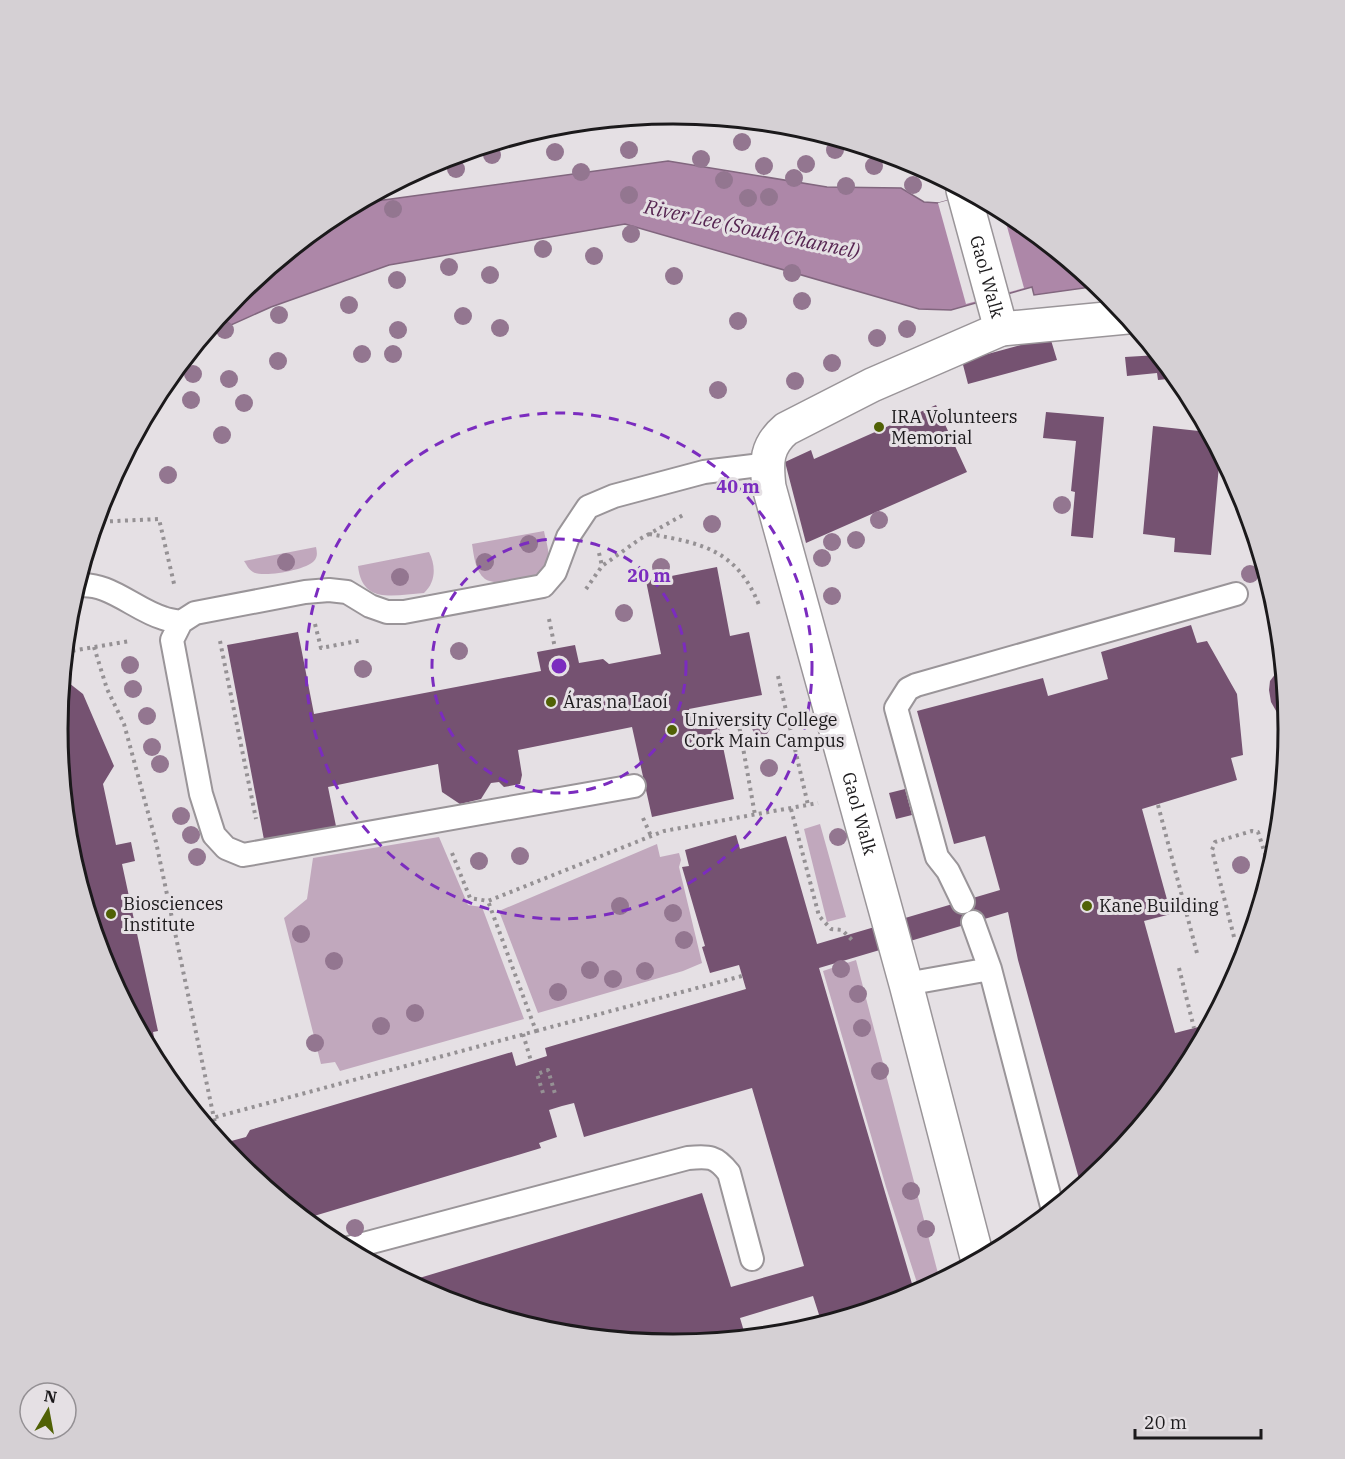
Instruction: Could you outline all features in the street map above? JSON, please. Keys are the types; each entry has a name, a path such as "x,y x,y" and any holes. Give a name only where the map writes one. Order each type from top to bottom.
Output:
{"street":[{"name":"Gaol Walk","path":"966,201 1001,329"},
{"name":"Gaol Walk","path":"976,1253 906,984 769,487 770,448 776,437 786,429 872,385 1001,329 1115,318"}],"lane":[{"path":"633,786 243,855 226,848 214,835 201,794 172,640 181,622 195,613 305,592 344,591 387,612 404,612 543,586 555,572 568,537 588,507 614,496 704,472 768,464"},
{"path":"85,585 100,588 161,618 181,622"},
{"path":"1051,1201 985,951 948,871 937,857 896,708 908,689 916,685 1236,594"},
{"path":"906,984 990,969"},
{"path":"358,1246 688,1158 706,1156 720,1162 729,1173 752,1259"}],"path":[{"path":"105,522 159,519 175,588"},
{"path":"648,534 703,545 729,560 754,593 760,609"},
{"path":"549,617 555,648"},
{"path":"219,635 248,768 263,853"},
{"path":"73,651 137,640"},
{"path":"94,647 107,689 124,724 156,842 215,1124"},
{"path":"783,703 808,805"},
{"path":"737,714 755,815"},
{"path":"439,822 470,898 488,901 664,831 829,800"},
{"path":"1158,805 1198,957"},
{"path":"791,808 819,916 831,928 842,930 855,943"},
{"path":"1234,937 1212,850 1215,842 1252,831 1258,832 1265,853"},
{"path":"488,901 536,1031"},
{"path":"1179,968 1194,1028"},
{"path":"210,1118 742,976"},
{"path":"523,1034 531,1061"},
{"path":"543,1093 537,1074 548,1070 556,1097"}],"shaded area":[{"path":"544,531 548,564 542,572 527,579 498,582 485,579 479,572 472,544"},
{"path":"316,547 317,556 314,561 284,572 258,574 251,571 244,561"},
{"path":"429,552 434,574 431,584 424,593 382,595 366,587 361,578 358,566"},
{"path":"820,824 846,917 827,922 804,829"},
{"path":"439,837 468,905 482,907 524,1019 340,1071 335,1062 321,1064 284,918 307,899 313,858"},
{"path":"657,844 660,857 679,853 681,860 679,867 702,963 683,971 538,1013 499,911"},
{"path":"856,960 938,1273 917,1282 886,1187 823,971"}],"water":[{"name":"River Lee (South Channel)","path":"668,161 827,187 901,188 924,202 939,203 959,197 975,206 1009,226 1085,288 1034,295 1032,287 951,310 919,309 625,224 389,265 271,307 218,331 245,302 304,250 336,226 380,200"}],"pier":[{"path":"959,197 1006,225 1024,288 966,304 938,203"}],"building":[{"path":"1050,337 1057,360 968,384 962,361"},
{"path":"1148,356 1166,379 1158,380 1157,373 1127,376 1125,357"},
{"path":"936,405 967,472 806,543 785,462 811,450 814,459"},
{"path":"1046,412 1104,417 1093,538 1071,536 1075,492 1071,491 1076,441 1043,438"},
{"path":"1153,426 1198,431 1219,470 1211,555 1174,552 1175,538 1143,534"},
{"name":"Áras na Laoí","path":"717,567 730,636 749,632 762,695 689,709 694,729 718,723 734,799 652,817 632,727 518,750 522,775 520,784 504,787 499,782 491,783 481,799 460,804 442,792 438,764 328,787 337,831 265,845 227,645 298,632 314,714 541,671 537,652 575,645 579,663 603,659 609,664 661,654 646,581"},
{"path":"1191,625 1197,643 1207,641 1237,694 1243,755 1231,758 1237,780 1142,809 1171,914 1144,921 1175,1033 1199,1027 1176,1066 1152,1098 1127,1128 1078,1177 1018,960 1008,912 819,968 912,1284 867,1302 820,1316 813,1296 740,1318 744,1330 672,1334 633,1333 554,1323 478,1302 419,1278 702,1193 731,1287 804,1266 752,1088 584,1137 574,1103 562,1106 549,1110 557,1137 539,1143 541,1148 314,1216 274,1184 230,1141 246,1137 250,1130 512,1052 516,1066 547,1056 545,1048 746,989 739,965 710,973 702,947 705,946 682,867 689,866 685,850 736,835 740,849 786,836 817,944 1000,890 985,836 954,844 917,711 1043,678 1048,696 1108,679 1101,652"},
{"path":"1274,675 1277,713 1271,702 1270,681"},
{"name":"Biosciences Institute","path":"70,684 83,694 114,766 103,784 116,845 131,842 135,861 122,864 158,1031 153,1032 155,1042 130,997 114,961 88,886 79,848 69,769"},
{"path":"905,789 912,815 896,819 889,793"}],"place":[{"name":"IRA Volunteers Memorial","path":"879,427"},
{"name":"Áras na Laoí","path":"551,702"},
{"name":"University College Cork Main Campus","path":"672,730"},
{"name":"Kane Building","path":"1087,906"},
{"name":"Biosciences Institute","path":"111,914"}]}
